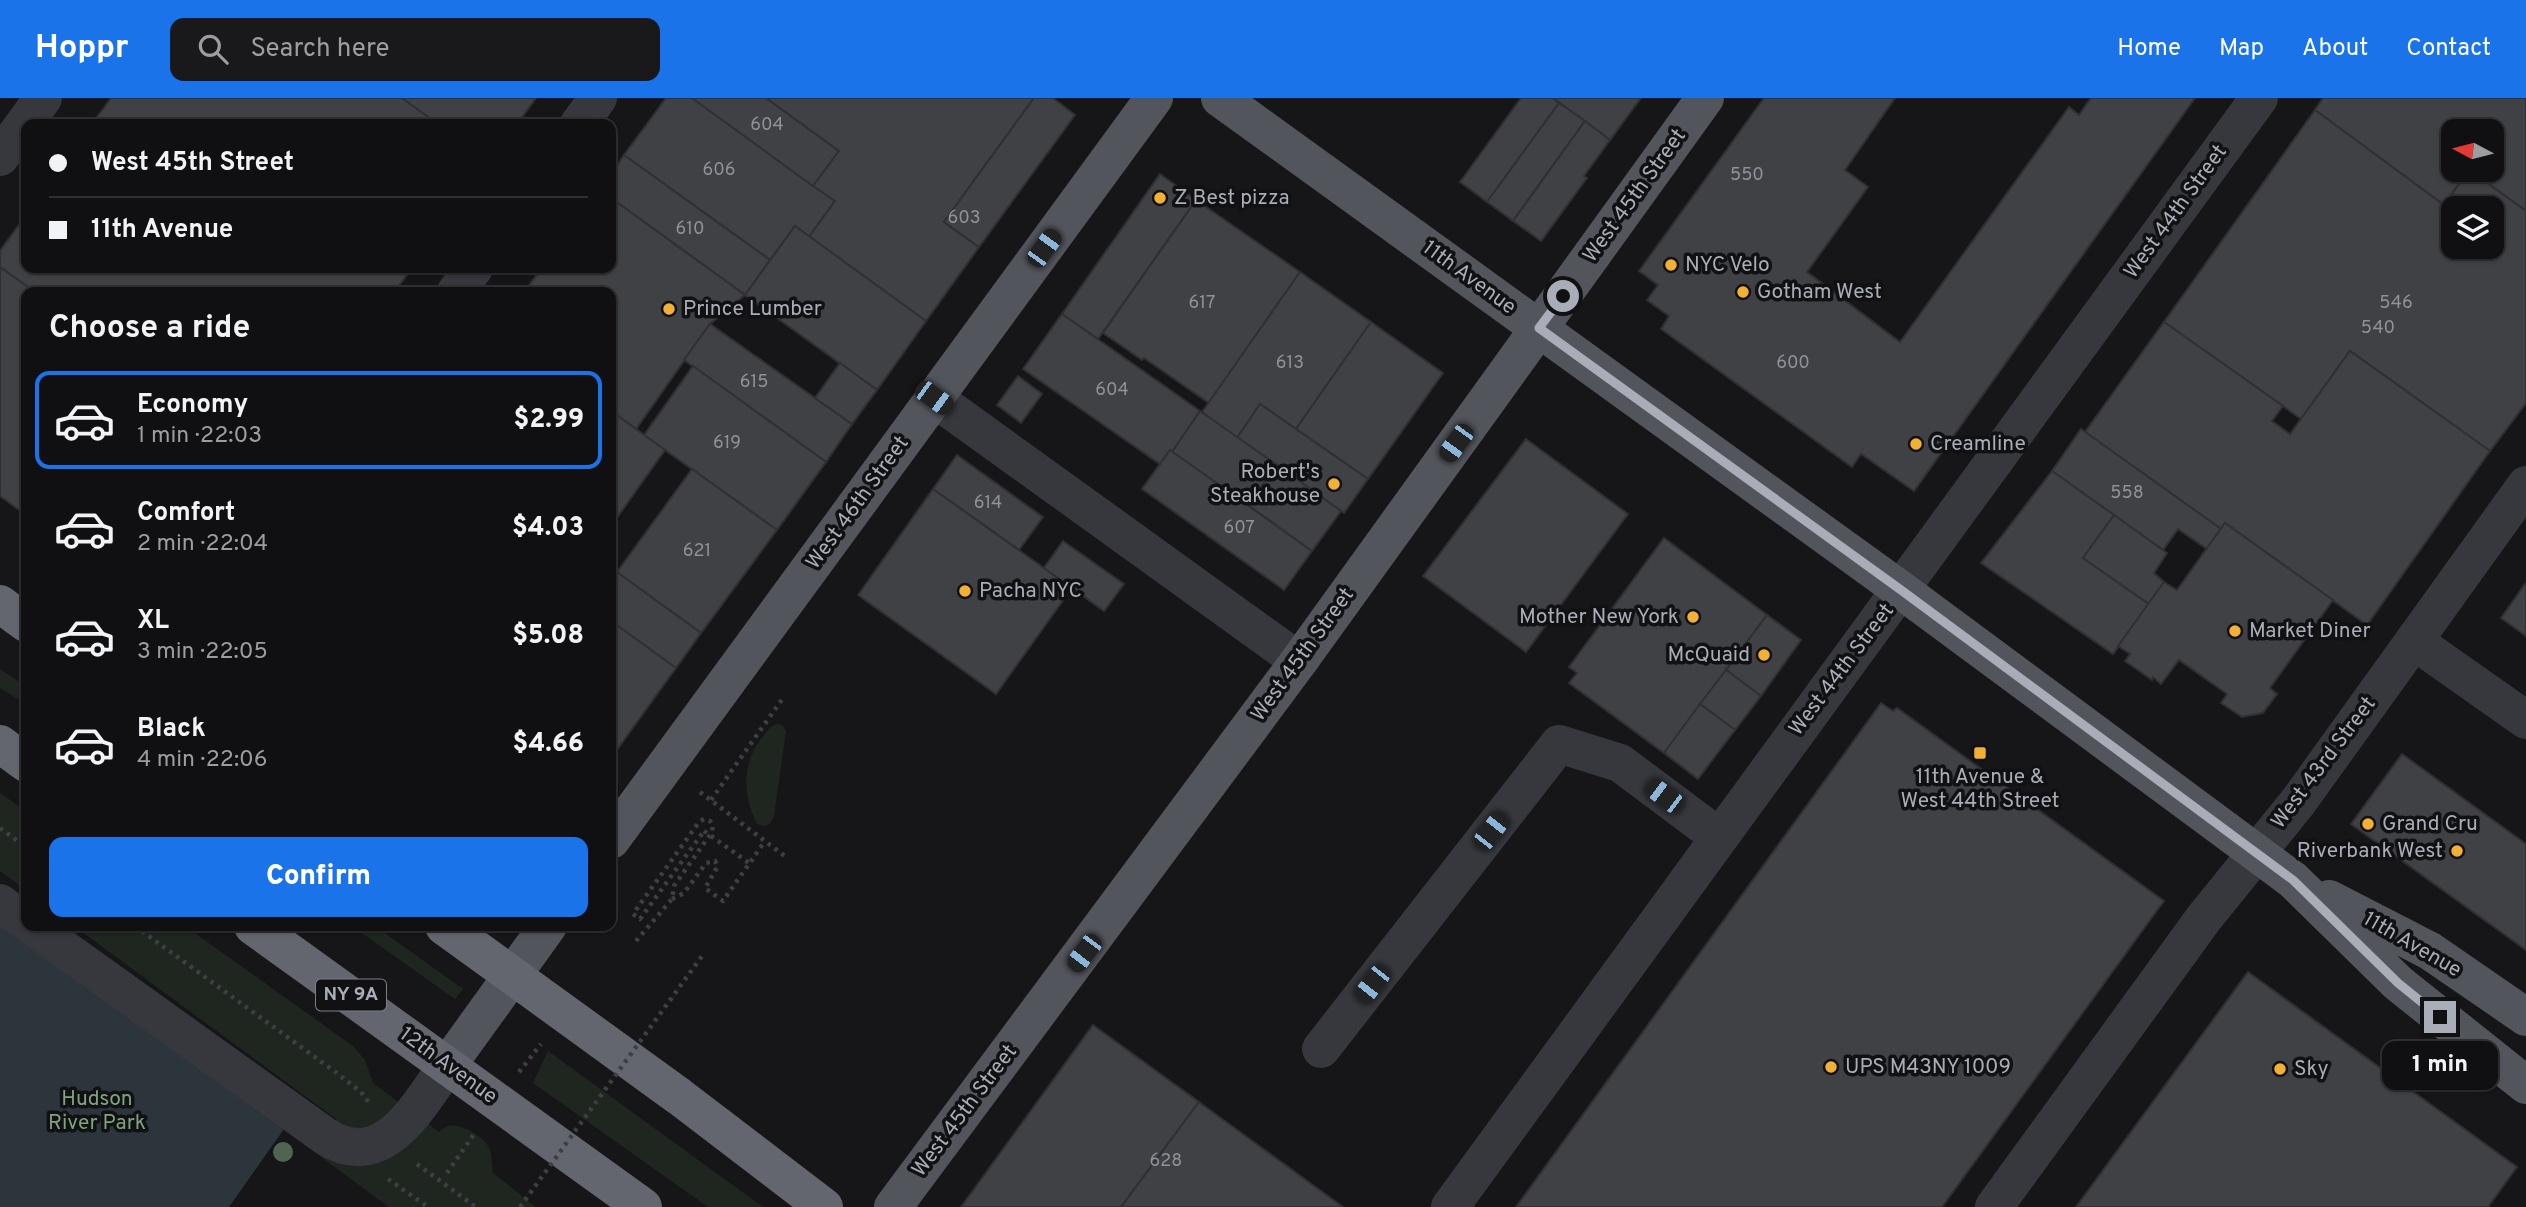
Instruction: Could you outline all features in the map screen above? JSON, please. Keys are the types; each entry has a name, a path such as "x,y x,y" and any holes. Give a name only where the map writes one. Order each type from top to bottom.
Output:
{"highway":[{"path":"0,604 21,619"},
{"path":"0,744 21,759"},
{"name":"12th Avenue","path":"261,931 643,1207"},
{"path":"451,931 680,1097 824,1207"}],"main road":[{"name":"West 46th Street","path":"616,833 1154,98"},
{"name":"11th Avenue","path":"1220,98 1901,590 2293,880 2398,983 2526,1085"},
{"name":"West 45th Street","path":"893,1207 1299,661 1706,98"},
{"name":"11th Avenue","path":"2293,880 2430,951 2526,1017"},
{"path":"447,1066 544,931"}],"street":[{"path":"28,119 43,98"},
{"path":"583,119 598,98"},
{"name":"West 44th Street","path":"1450,1207 2259,98"},
{"path":"0,157 21,128"},
{"path":"934,398 1299,661"},
{"name":"West 43rd Street","path":"1994,1207 2204,918 2298,802 2526,485"},
{"path":"2414,641 2526,720"},
{"path":"1321,1049 1559,744 1620,763 1719,837"},
{"path":"0,903 21,918"},
{"path":"39,931 335,1142 358,1149 392,1135 411,1117 447,1066"}],"path":[{"path":"711,800 783,698"},
{"path":"700,792 786,857"},
{"path":"672,899 674,886 712,832 713,825 710,821 699,822 633,914 640,919 704,831 749,863"},
{"path":"0,828 21,843"},
{"path":"636,941 672,899 684,893 706,863 715,862 718,866 705,888 723,901 765,841"},
{"path":"142,931 334,1070 361,1093 392,1135 422,1168 476,1207"},
{"path":"520,1207 702,956"},
{"path":"519,1073 541,1044"},
{"path":"447,1173 474,1134"},
{"path":"382,1174 425,1206"}],"shaded area":[{"path":"0,669 21,683 21,701 0,688"},
{"path":"777,724 783,726 786,731 774,816 770,824 765,826 757,824 752,813 747,792 747,770 761,739"},
{"path":"0,793 21,808 21,886 0,871"},
{"name":"Hudson River Park","path":"0,922 389,1207 0,1207"},
{"path":"81,931 192,931 353,1046 365,1060 373,1083 439,1132 447,1126 453,1126 479,1136 490,1150 493,1173 536,1207 0,1207 284,1129 313,1151 336,1119"},
{"path":"359,931 382,931 463,989 455,999"},
{"path":"548,1051 763,1207 708,1207 533,1083"}],"pier":[{"path":"284,1129 313,1151 389,1207 229,1207"}],"building":[{"path":"111,98 402,98 431,119 96,119"},
{"path":"402,98 536,98 521,119 431,119"},
{"path":"666,98 692,98 835,201 809,237 795,226 770,260 624,155"},
{"path":"692,98 766,98 839,151 813,186"},
{"path":"1034,98 944,222 979,247 926,321 809,237 835,201 813,186 839,151 769,100"},
{"path":"1034,98 1053,98 1075,115 979,247 944,222"},
{"path":"1521,98 1553,98 1559,103 1487,202 1460,182"},
{"path":"1553,98 1641,98 1610,140"},
{"name":"Gotham West","path":"1764,98 1895,98 1845,170 1868,187 1807,272 1900,342 2069,107 2079,115 2091,98 2195,98 1914,491 1861,454 1852,467 1661,329 1669,316 1647,300 1658,285 1639,271"},
{"path":"2323,98 2526,98 2526,211 2486,182 2504,182 2504,119 2441,119 2441,182 2460,182 2450,196 2441,196 2441,203 2315,110"},
{"path":"1559,103 1585,121 1513,221 1487,202"},
{"path":"2315,110 2441,203 2441,259 2504,259 2504,196 2450,196 2460,182 2486,182 2526,211 2526,403 2490,451 2350,351 2301,419 2164,322"},
{"path":"1585,121 1610,140 1584,176 1587,178 1541,241 1513,221"},
{"path":"624,155 770,260 745,295 616,202 616,167"},
{"path":"1160,174 1196,200 1098,339 1062,314"},
{"path":"1196,200 1300,272 1209,403 1103,333"},
{"name":"Prince Lumber","path":"616,202 745,295 710,324 636,429 616,415 616,287 528,287 538,273 616,273"},
{"path":"21,222 21,273 408,273 398,287 28,287 0,267 0,251"},
{"path":"795,226 926,321 877,390 745,295"},
{"path":"0,267 28,287 21,287 21,511 0,496"},
{"path":"1300,272 1371,322 1296,429 1260,404 1237,438 1202,412"},
{"path":"1062,314 1200,411 1172,452 1170,450 1160,464 1023,369"},
{"path":"1371,322 1443,373 1368,479 1296,429"},
{"path":"2164,322 2283,406 2272,421 2290,434 2350,351 2490,451 2367,625 2225,523 2221,529 2085,432"},
{"path":"710,324 852,424 826,462 684,360"},
{"path":"840,363 877,390 852,424 815,398"},
{"path":"693,366 826,462 777,530 644,435"},
{"path":"1018,376 1042,394 1021,423 997,405"},
{"path":"1260,404 1368,479 1344,513 1237,438"},
{"path":"1200,411 1277,465 1248,505 1172,452"},
{"path":"616,415 665,450 616,519"},
{"path":"2081,429 2221,529 2207,549 2178,529 2163,550 2052,471"},
{"path":"1526,439 1628,514 1526,652 1423,576"},
{"path":"1170,450 1312,551 1284,590 1142,489"},
{"path":"957,455 1043,517 1019,550 933,489"},
{"path":"1277,465 1341,511 1312,551 1248,505"},
{"path":"692,469 777,530 701,633 617,572"},
{"path":"2052,471 2114,515 2083,558 2149,604 2113,654 1981,563"},
{"name":"Pacha NYC","path":"933,489 1072,588 996,694 858,595"},
{"path":"2114,515 2167,553 2154,573 2164,582 2149,604 2083,558"},
{"path":"2225,523 2333,600 2270,688 2277,694 2263,713 2242,717 2221,703 2227,694 2179,660 2161,684 2125,661 2130,654 2118,646 2164,582 2177,590"},
{"path":"1664,538 1767,615 1664,753 1569,683 1577,673 1569,667"},
{"path":"1063,541 1124,584 1104,611 1044,568"},
{"path":"616,572 701,633 676,668 616,625"},
{"path":"2526,584 2526,636 2501,618"},
{"name":"McQuaid","path":"1767,615 1801,640 1761,696 1726,670"},
{"path":"616,625 676,668 616,751"},
{"path":"1726,670 1761,696 1735,730 1700,704"},
{"name":"UPS M43NY 1009","path":"1881,703 1893,711 1897,708 2164,901 1942,1207 1516,1207"},
{"path":"1700,704 1735,730 1698,779 1664,753"},
{"name":"Riverbank West","path":"2402,754 2526,844 2526,950 2351,824"},
{"name":"Sky","path":"2248,972 2517,1167 2488,1207 2076,1207"},
{"path":"1093,1025 1199,1102 1121,1207 961,1207"},
{"path":"1199,1102 1229,1124 1343,1207 1121,1207"}],"place":[{"name":"Z Best pizza","path":"1160,198"},
{"name":"NYC Velo","path":"1671,265"},
{"name":"Gotham West","path":"1743,292"},
{"name":"Prince Lumber","path":"669,309"},
{"name":"Creamline","path":"1916,444"},
{"name":"Robert's Steakhouse","path":"1334,484"},
{"name":"Pacha NYC","path":"965,591"},
{"name":"Mother New York","path":"1693,617"},
{"name":"Market Diner","path":"2235,631"},
{"name":"McQuaid","path":"1764,655"},
{"name":"11th Avenue & West 44th Street","path":"1980,753"},
{"name":"Grand Cru","path":"2368,824"},
{"name":"Riverbank West","path":"2457,851"},
{"name":"UPS M43NY 1009","path":"1831,1067"},
{"name":"Sky","path":"2280,1069"}],"route":[{"path":"1563,296 1539,328 1901,590 2293,880 2398,983 2440,1017"}]}
